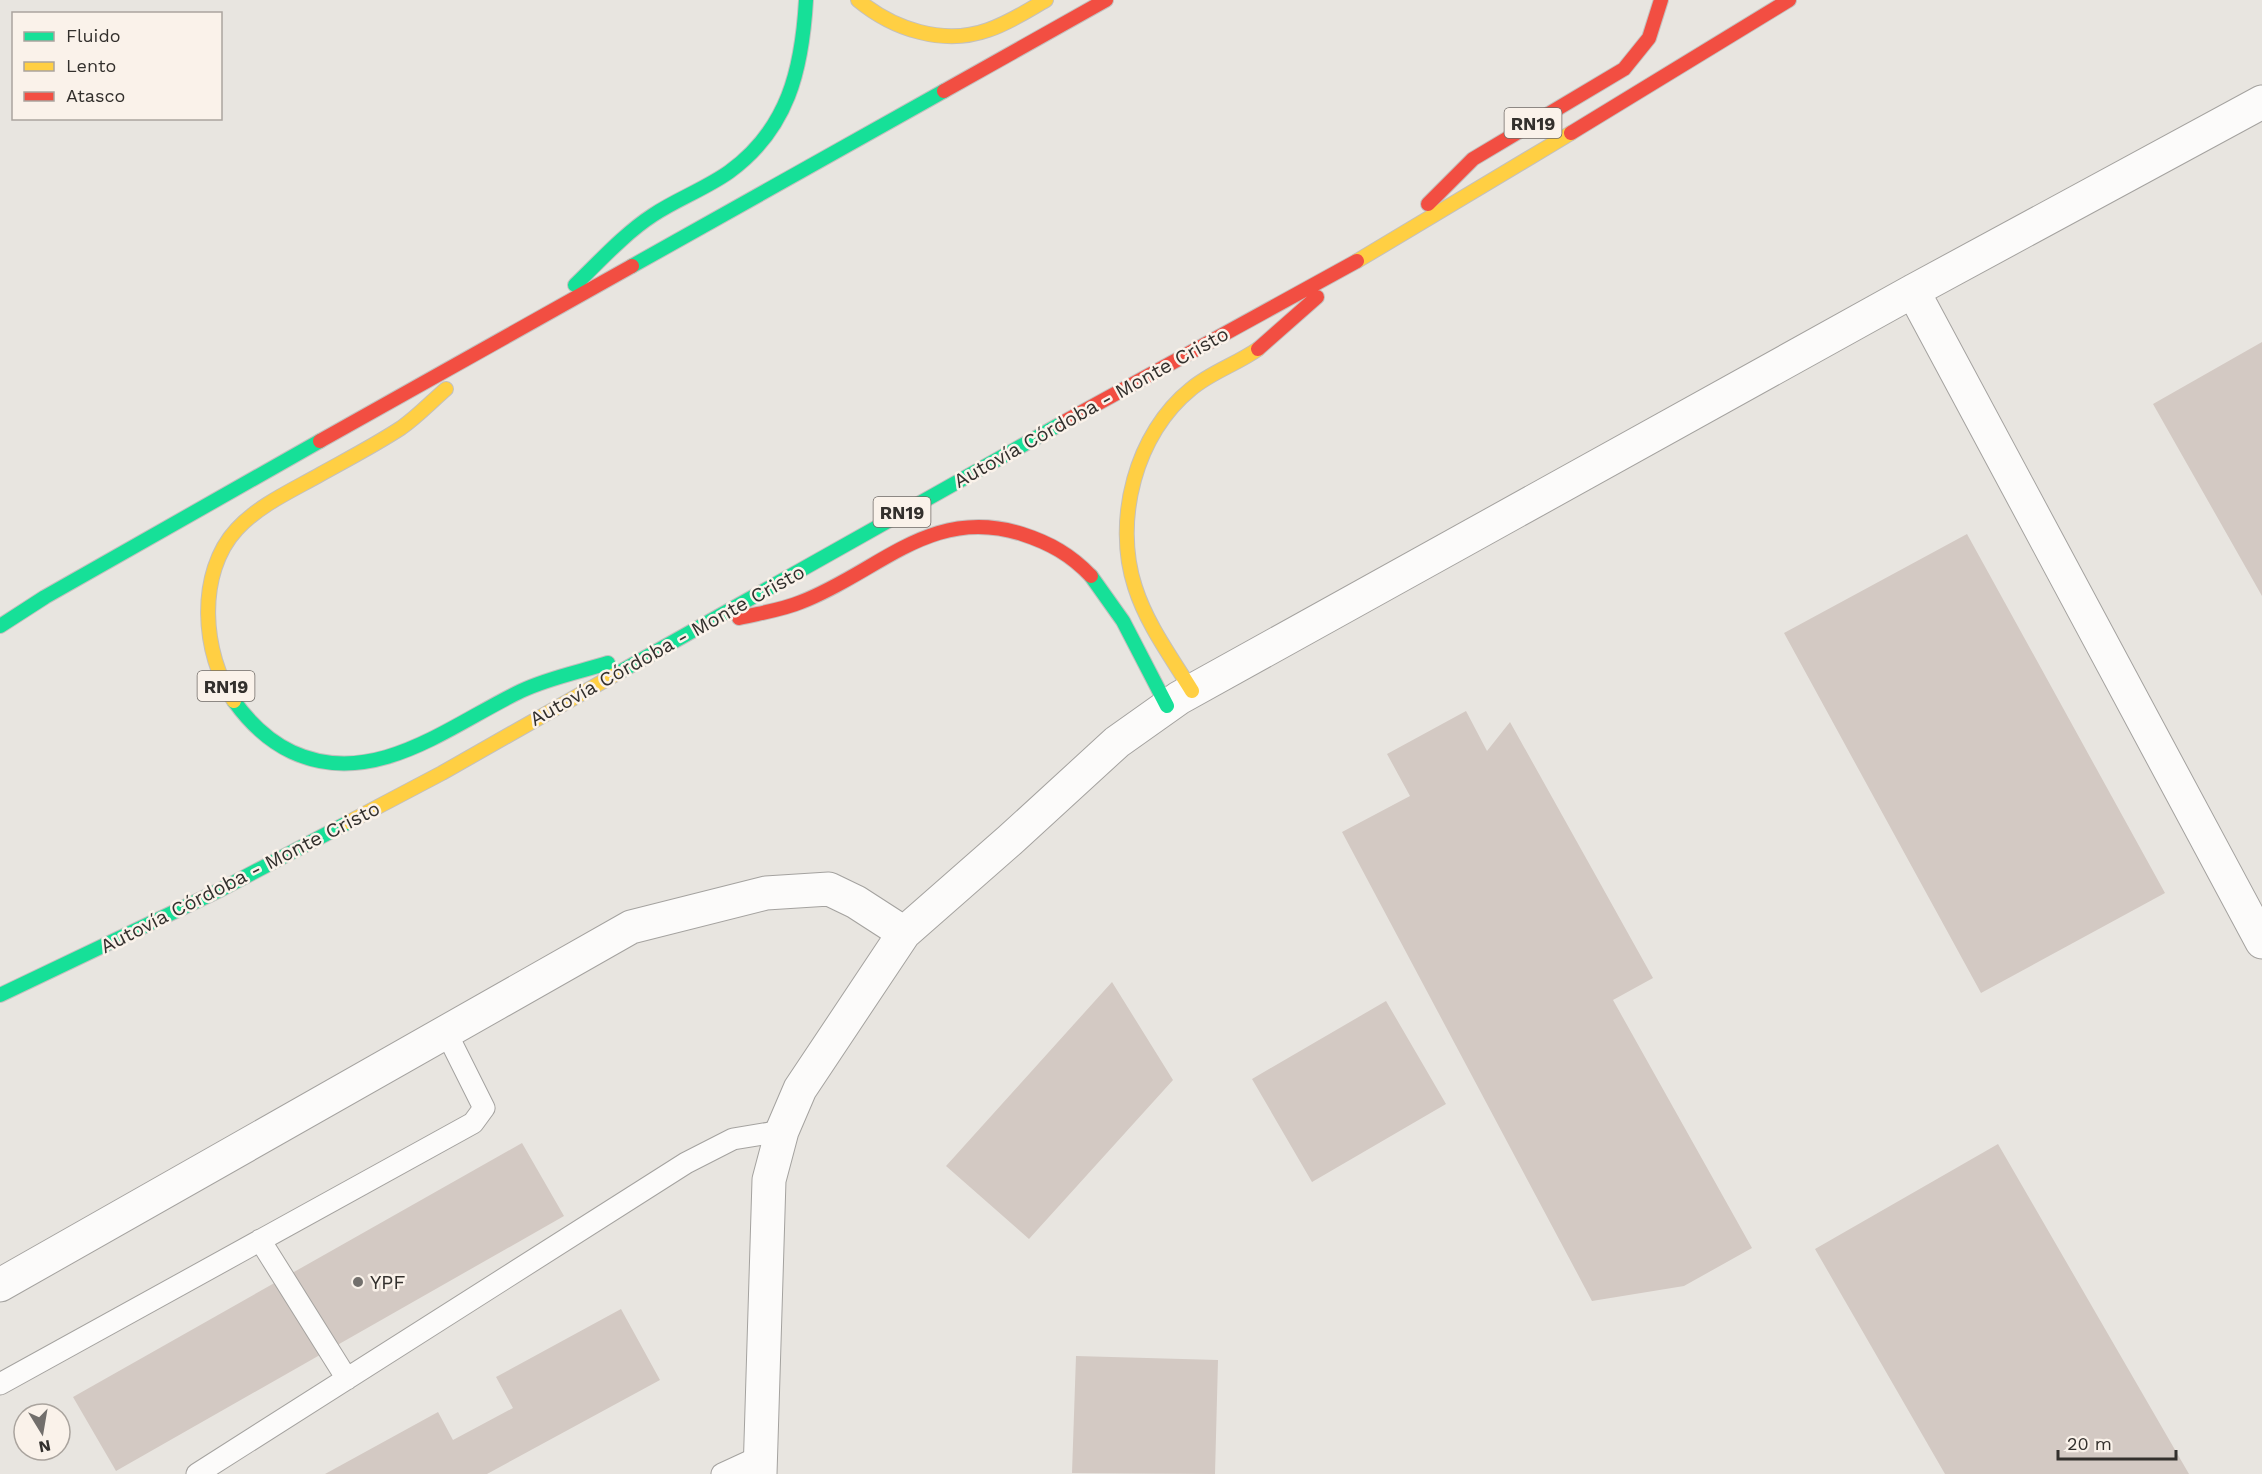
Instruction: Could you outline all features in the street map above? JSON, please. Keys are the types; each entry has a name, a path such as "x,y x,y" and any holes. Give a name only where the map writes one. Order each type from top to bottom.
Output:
{"highway":[{"path":"537,321 644,222 729,172 758,147 777,121 791,94 801,63 806,0"},
{"path":"858,0 873,14 902,28 957,35 979,33 1003,24 1046,0"},
{"name":"RN19","path":"0,626 45,597 188,515 1106,0"},
{"name":"RN19","path":"1390,241 1473,159 1624,69 1644,49 1656,26 1661,0"},
{"name":"Autovía Córdoba - Monte Cristo","path":"0,995 220,890 442,773 983,466 1353,263 1789,0"},
{"path":"1180,699 1134,584 1128,556 1130,497 1136,474 1157,425 1172,406 1192,388 1263,346 1353,263"},
{"name":"RN19","path":"505,339 397,430 252,515 231,536 219,556 211,583 208,609 216,666 230,696 247,720 269,740 295,754 324,762 351,765 412,748 529,687 668,646"},
{"path":"699,628 807,601 916,542 944,530 972,525 1002,527 1033,537 1061,551 1091,578 1105,593 1125,626 1180,699"}],"street":[{"path":"760,1465 769,1180 782,1131 800,1089 904,933 1117,742 1180,699 1913,291 2262,102"},
{"path":"1913,291 2262,942"},
{"path":"0,1285 631,927 766,893 829,889 856,902 904,933"}],"lane":[{"path":"0,1384 473,1123 484,1107 446,1032"},
{"path":"197,1474 686,1163 733,1139 782,1131"},
{"path":"260,1240 347,1379"},
{"path":"722,1474 760,1465"}],"building":[{"path":"2262,342 2262,596 2153,404"},
{"path":"1967,534 2165,893 1981,993 1784,633"},
{"path":"1466,711 1487,751 1510,722 1653,978 1613,1000 1752,1248 1684,1286 1592,1301 1342,832 1410,796 1387,754"},
{"path":"1112,982 1173,1080 1029,1239 946,1166"},
{"path":"1386,1001 1446,1104 1312,1182 1252,1079"},
{"path":"522,1143 564,1216 116,1471 73,1397"},
{"path":"1998,1144 2189,1474 1945,1474 1815,1249"},
{"path":"621,1309 660,1380 487,1474 325,1474 438,1412 453,1440 513,1408 496,1377"},
{"path":"1076,1356 1218,1360 1215,1474 1072,1473"}],"traffic: fast":[{"path":"575,285 642,222 729,172 765,137 778,117 795,74 801,50 806,0"},
{"path":"632,266 944,91"},
{"path":"616,674 1064,422"},
{"path":"0,626 45,597 320,441"},
{"path":"1091,576 1123,621 1167,706"},
{"path":"234,701 260,730 292,752 322,762 352,763 382,758 411,748 531,686 608,663"},
{"path":"0,995 220,890 349,822"}],"traffic: slow":[{"path":"858,0 887,19 903,26 919,32 954,36 996,27 1046,0"},
{"path":"1357,261 1571,133"},
{"path":"1192,691 1153,628 1135,587 1129,561 1127,534 1134,479 1143,453 1156,429 1172,407 1199,383 1258,349"},
{"path":"234,701 223,682 215,660 208,614 215,568 224,547 237,529 255,513 401,428 446,389"},
{"path":"349,822 442,773 616,674"}],"traffic: jam":[{"path":"944,91 1106,0"},
{"path":"1428,204 1473,159 1624,69 1649,38 1661,0"},
{"path":"1571,133 1789,0"},
{"path":"1064,422 1357,261"},
{"path":"320,441 632,266"},
{"path":"1258,349 1317,297"},
{"path":"739,618 801,602 907,546 933,535 960,528 990,527 1022,534 1068,556 1091,576"}],"place":[{"name":"YPF","path":"358,1282"}]}
